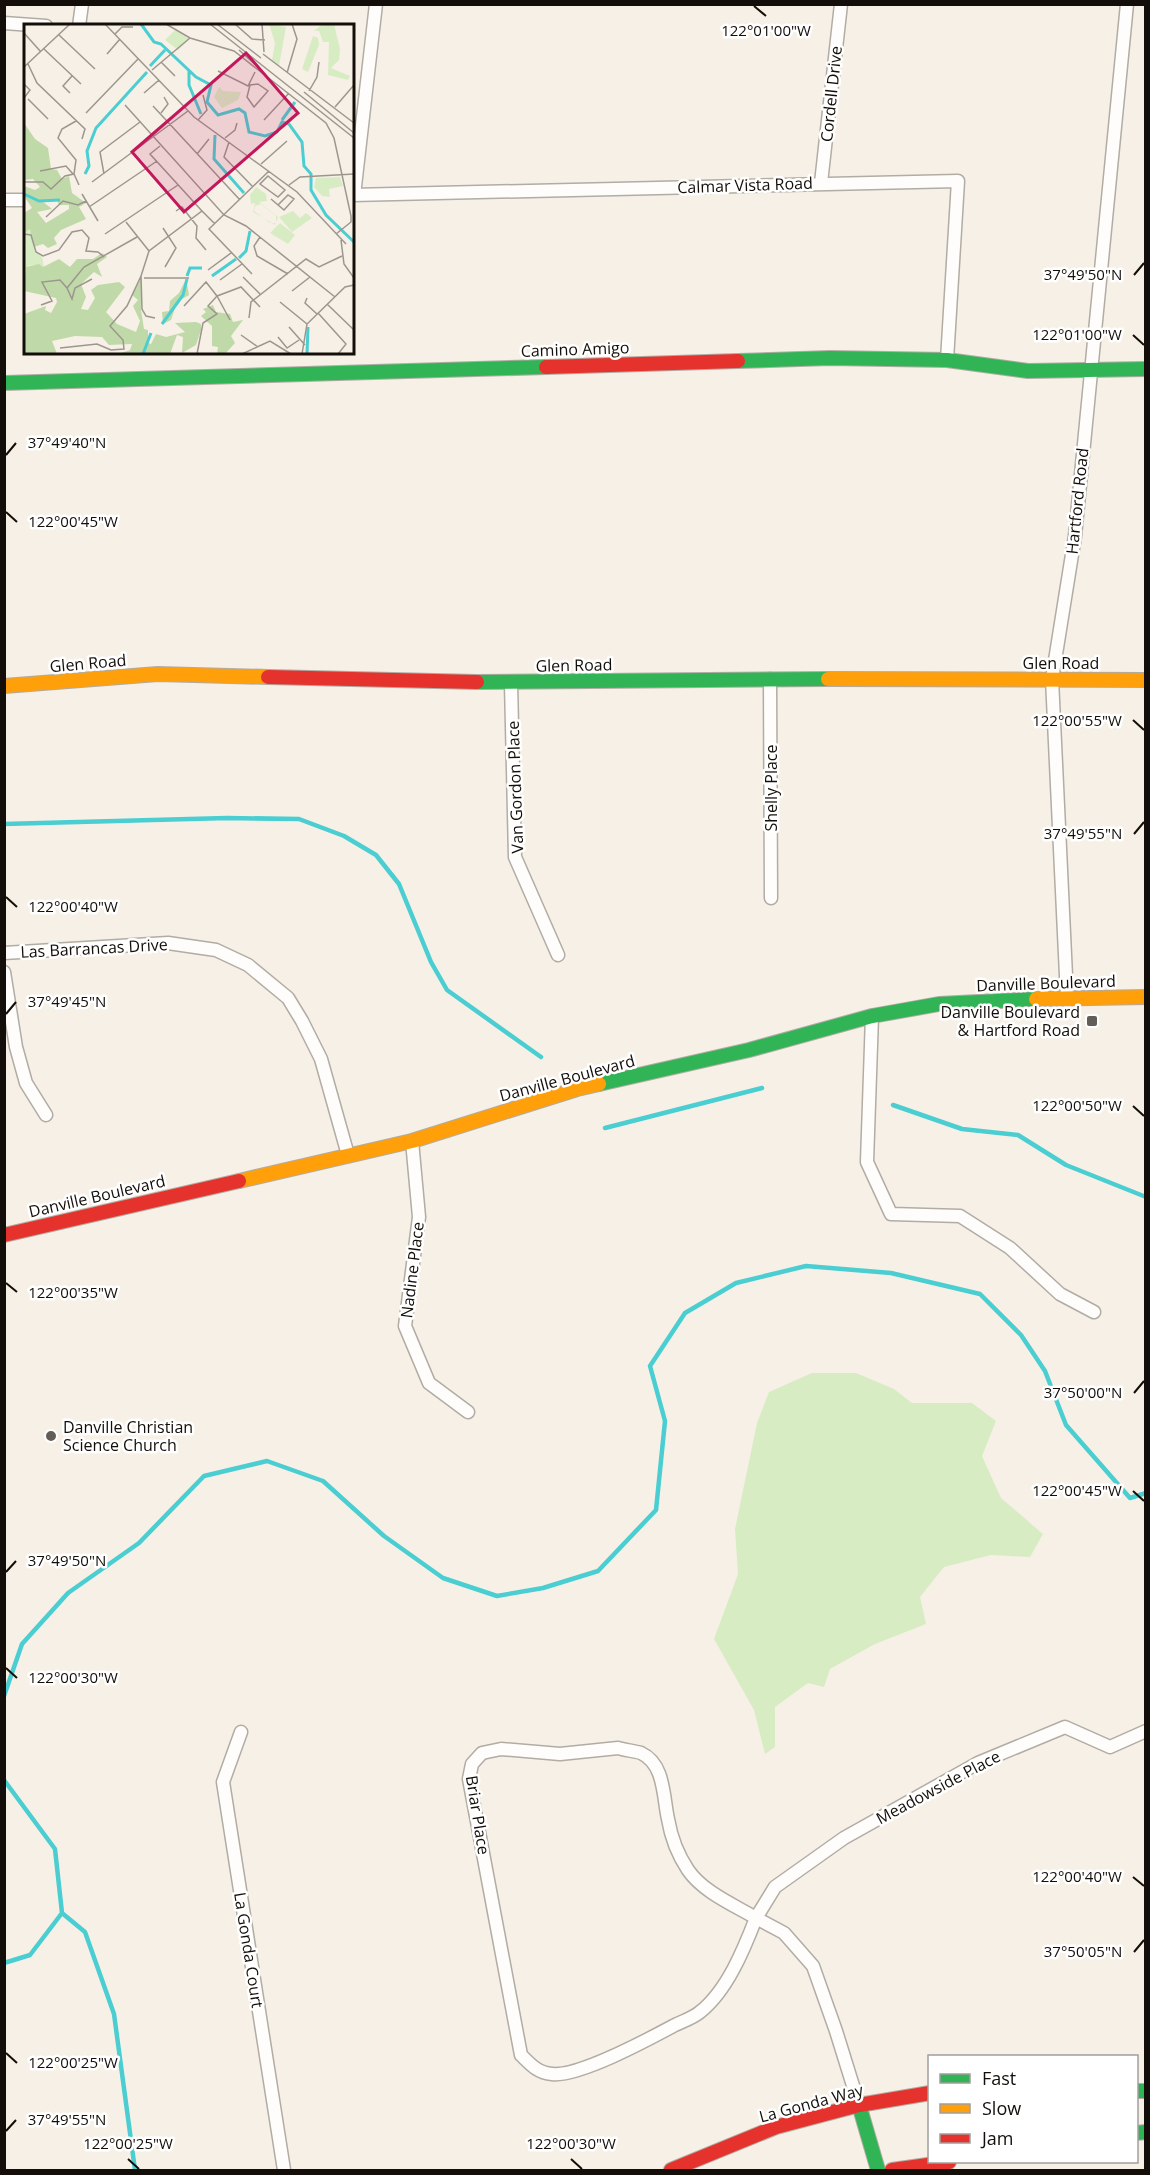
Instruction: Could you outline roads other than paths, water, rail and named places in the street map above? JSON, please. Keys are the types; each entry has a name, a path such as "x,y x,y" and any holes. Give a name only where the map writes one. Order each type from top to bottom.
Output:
{"main road":[{"name":"Camino Amigo","path":"4,383 830,358 946,360 1028,371 1146,369"},
{"name":"Glen Road","path":"4,686 158,674 511,683 770,679 1146,680"},
{"name":"Danville Boulevard","path":"4,1235 412,1141 577,1089 749,1050 872,1016 939,1004 1066,997 1146,997"},
{"name":"La Gonda Way","path":"671,2170 776,2127 859,2105 928,2093"},
{"path":"859,2105 879,2170"},
{"path":"892,2170 942,2163"}],"street":[{"path":"79,24 82,4"},
{"path":"354,187 376,4"},
{"name":"Cordell Drive","path":"821,183 841,4"},
{"name":"Hartford Road","path":"1066,997 1052,679 1075,536 1127,4"},
{"path":"4,22 25,24"},
{"name":"Calmar Vista Road","path":"354,195 958,181 946,360"},
{"path":"4,200 24,200"},
{"name":"Shelly Place","path":"770,679 771,898"},
{"name":"Van Gordon Place","path":"511,683 515,857 558,955"},
{"name":"Las Barrancas Drive","path":"4,953 168,943 216,950 248,965 288,998 302,1021 321,1059 348,1155"},
{"path":"4,972 16,1047 26,1083 46,1115"},
{"path":"872,1016 867,1162 891,1214 960,1216 1010,1248 1060,1294 1094,1312"},
{"name":"Nadine Place","path":"412,1141 419,1217 405,1326 429,1383 468,1412"},
{"name":"Meadowside Place","path":"756,1918 775,1887 844,1838 978,1763 1065,1727 1110,1747 1146,1731"},
{"name":"La Gonda Court","path":"241,1732 223,1782 284,2170"},
{"name":"Briar Place","path":"501,1749 560,1754 618,1749 642,1754 658,1771 664,1788 668,1819 677,1850 689,1872 710,1891 756,1918 743,1951 724,1985 700,2012 637,2046 568,2074 551,2074 536,2070 521,2055 517,2037 469,1779 472,1764 482,1753 501,1749"},
{"path":"756,1918 784,1933 813,1966 859,2105"}],"waterway":[{"path":"4,824 227,818 299,819 344,836 376,855 399,884 431,962 447,990 541,1057"},
{"path":"605,1128 762,1088"},
{"path":"893,1105 962,1129 1018,1135 1066,1165 1146,1197"},
{"path":"4,1696 22,1644 68,1593 139,1543 204,1476 267,1461 323,1481 384,1536 443,1578 497,1596 543,1588 598,1571 656,1510 665,1421 650,1366 685,1313 736,1283 806,1266 891,1273 980,1294 1021,1335 1045,1371 1066,1425 1130,1498 1146,1493"},
{"path":"4,1780 55,1849 62,1913 30,1955 4,1963"},
{"path":"62,1913 85,1932 114,2014 135,2170"}],"place":[{"name":"Danville Boulevard & Hartford Road","path":"1092,1021"},
{"name":"Danville Christian Science Church","path":"51,1436"}]}
